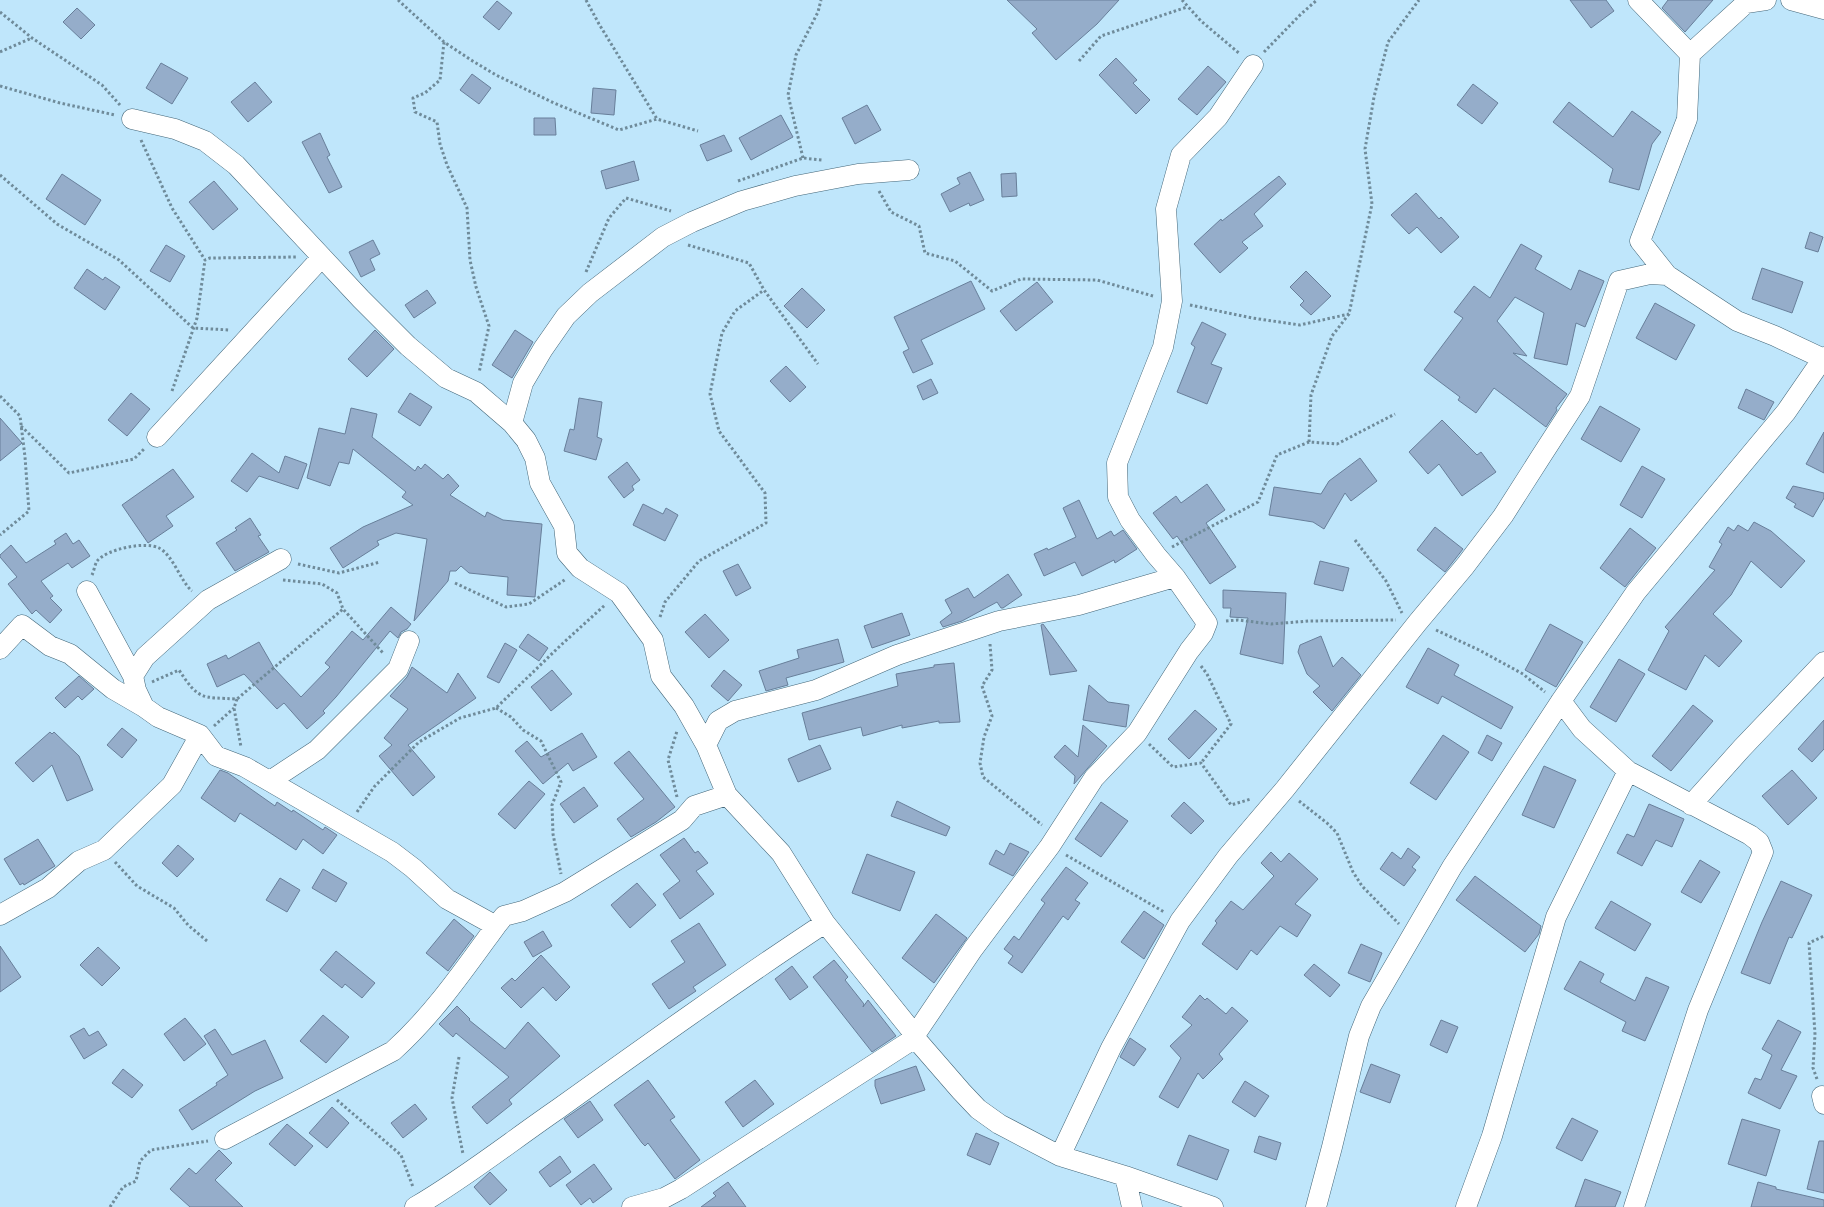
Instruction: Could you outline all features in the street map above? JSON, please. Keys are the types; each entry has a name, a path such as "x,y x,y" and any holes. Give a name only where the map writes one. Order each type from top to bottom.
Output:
{"street":[{"path":"1638,0 1690,54"},
{"path":"1316,1207 1359,1036 1371,1006 1452,867 1561,701 1636,592 1774,426 1824,358 1737,321 1667,275 1640,241 1687,119 1690,54 1746,3 1766,0"},
{"path":"1791,0 1824,9"},
{"path":"632,1207 664,1198 682,1189 915,1037 972,949 1053,841 1094,778 1137,733 1189,650 1203,633 1207,623 1175,577 1130,520 1118,497 1116,463 1163,347 1172,301 1166,209 1181,155 1218,117 1253,65"},
{"path":"132,119 175,129 205,142 236,165 408,346 446,378 476,392 512,423 526,440 535,458 540,483 564,526 567,553 580,568 619,593 653,640 661,676 684,706 706,745 727,795 780,853 825,923 915,1037 978,1109 998,1124 1060,1156 1214,1207"},
{"path":"512,423 523,383 543,349 566,316 590,293 663,238 692,222 742,201 795,186 858,174 909,170"},
{"path":"157,437 322,257"},
{"path":"1060,1156 1110,1048 1180,921 1228,856 1285,790 1412,621 1465,566 1503,516 1580,396 1619,281 1650,274 1667,275"},
{"path":"138,691 145,657 208,600 280,559"},
{"path":"706,745 718,721 735,711 816,690 897,655 999,620 1079,605 1175,577"},
{"path":"87,591 138,691 158,717 200,735 216,756 245,767 392,852 447,899 496,926"},
{"path":"0,649 22,625 50,646 70,654 113,689 138,691"},
{"path":"270,781 317,750 398,669 409,641"},
{"path":"1691,805 1824,662"},
{"path":"1561,701 1582,729 1628,771 1750,835 1759,842 1763,852 1698,1010 1634,1207"},
{"path":"0,915 48,888 80,861 104,850 172,785 200,735"},
{"path":"1466,1207 1492,1136 1556,917 1628,771"},
{"path":"225,1139 393,1051 413,1034 504,916 523,911 565,892 682,820 694,806 727,795"},
{"path":"417,1206 466,1175 712,998 825,923"},
{"path":"1125,1176 1132,1207"}],"path":[{"path":"398,0 444,42 496,75 554,103 619,130 657,119 698,131"},
{"path":"586,0 657,119"},
{"path":"803,158 788,96 796,55 818,12 821,0"},
{"path":"1182,0 1201,21 1253,65 1301,14 1317,0"},
{"path":"1309,442 1311,395 1332,336 1349,314 1372,204 1365,149 1374,97 1388,42 1419,0"},
{"path":"1078,61 1101,36 1187,7"},
{"path":"0,12 32,38 102,86 132,119 172,208 205,260 197,318 172,392"},
{"path":"0,52 32,38"},
{"path":"444,42 440,80 425,93 413,98 415,112 437,122 440,144 447,165 466,208 470,260 476,287 489,326 476,392"},
{"path":"0,86 60,103 132,119"},
{"path":"737,181 803,158 829,161"},
{"path":"858,174 878,188 891,212 918,226 925,253 955,261 992,291 1021,279 1097,280 1172,301 1252,318 1300,325 1349,314"},
{"path":"0,175 57,224 119,260 193,328 254,331"},
{"path":"582,280 609,218 626,198 673,212"},
{"path":"663,238 749,263 764,290 818,364"},
{"path":"205,260 210,258 322,257"},
{"path":"653,640 665,602 699,561 766,523 764,493 719,431 710,394 722,332 735,311 764,290"},
{"path":"0,396 20,416 29,511 0,535"},
{"path":"1156,555 1258,502 1277,455 1309,442 1337,444 1395,414"},
{"path":"21,426 69,473 134,458 157,437"},
{"path":"1355,540 1386,580 1412,621"},
{"path":"87,591 96,562 108,552 144,545 160,548 176,567 190,590 208,600"},
{"path":"280,559 338,573 380,562"},
{"path":"455,583 506,607 529,604 580,568"},
{"path":"256,574 293,582 322,584 337,593 343,609 398,669"},
{"path":"347,827 374,787 419,742 460,718 496,708 561,645 619,593"},
{"path":"245,767 234,708 237,699 343,609"},
{"path":"1207,623 1238,620 1271,624 1309,621 1412,621 1501,662 1523,674 1545,692 1561,701"},
{"path":"988,625 992,670 982,686 992,716 984,736 980,764 983,777 1053,841 1180,921"},
{"path":"1137,733 1173,767 1201,762 1231,724 1207,674 1189,650"},
{"path":"138,691 179,670 192,690 205,697 237,699"},
{"path":"682,820 668,760 684,706"},
{"path":"200,735 204,735 234,708"},
{"path":"496,708 511,716 523,730 541,741 561,782 552,805 553,834 565,892"},
{"path":"1201,762 1231,805 1285,790 1327,822 1337,833 1353,872 1362,886 1411,937"},
{"path":"104,850 137,886 174,908 188,925 207,941"},
{"path":"1823,1100 1813,1068 1816,1034 1809,943 1824,936"},
{"path":"459,1057 452,1098 466,1175"},
{"path":"323,1089 401,1155 417,1206"},
{"path":"110,1207 123,1187 136,1181 140,1161 151,1150 225,1139"}],"building":[{"path":"1007,0 1119,0 1097,24 1056,60 1032,33 1037,29"},
{"path":"1570,0 1606,0 1614,11 1591,28"},
{"path":"1668,0 1713,0 1685,32 1662,8"},
{"path":"497,1 512,13 499,30 483,17"},
{"path":"77,8 95,25 81,39 63,22"},
{"path":"1116,58 1137,80 1133,83 1150,100 1136,114 1099,75"},
{"path":"161,63 188,78 172,104 146,88"},
{"path":"1208,66 1226,82 1197,115 1178,99"},
{"path":"472,74 491,88 479,104 460,90"},
{"path":"255,82 272,102 248,122 231,102"},
{"path":"1473,84 1498,103 1482,124 1457,105"},
{"path":"593,88 616,90 614,115 591,113"},
{"path":"1569,102 1613,137 1632,111 1661,132 1652,144 1639,190 1609,182 1613,169 1553,122"},
{"path":"867,105 881,130 855,144 842,118"},
{"path":"781,115 793,137 751,160 739,138"},
{"path":"534,118 555,118 556,135 534,135"},
{"path":"320,133 330,155 327,157 342,187 329,193 302,142"},
{"path":"724,135 732,151 707,161 700,145"},
{"path":"634,161 639,180 606,189 601,171"},
{"path":"970,172 984,200 970,206 969,203 950,212 941,194 960,184 957,178"},
{"path":"1016,173 1017,196 1002,197 1001,174"},
{"path":"62,174 101,200 85,225 46,199"},
{"path":"1279,176 1286,184 1254,214 1263,226 1242,242 1248,248 1220,273 1194,244 1221,219 1222,221"},
{"path":"214,181 238,209 213,230 189,202"},
{"path":"1416,193 1439,219 1441,217 1459,237 1441,253 1417,227 1409,234 1391,215"},
{"path":"1810,232 1823,237 1818,252 1805,248"},
{"path":"373,240 380,254 370,259 375,270 361,277 349,252"},
{"path":"1521,244 1542,256 1535,269 1571,290 1579,270 1604,281 1585,327 1576,323 1567,365 1534,358 1544,313 1515,297 1497,321 1527,356 1513,353 1567,394 1556,408 1557,410 1546,427 1494,388 1476,413 1458,400 1460,397 1424,370 1463,318 1454,312 1474,286 1490,298"},
{"path":"166,245 185,256 170,282 150,271"},
{"path":"1762,268 1803,282 1792,313 1752,299"},
{"path":"87,269 103,280 105,277 120,287 105,310 74,288"},
{"path":"1306,271 1331,296 1311,315 1300,305 1304,301 1290,287"},
{"path":"971,281 985,309 921,340 933,364 913,373 903,352 909,349 894,317"},
{"path":"1037,282 1053,302 1016,331 1000,311"},
{"path":"802,288 825,310 807,328 784,306"},
{"path":"427,290 436,303 414,318 405,305"},
{"path":"1655,303 1695,325 1676,360 1636,338"},
{"path":"1202,322 1226,334 1211,364 1222,368 1207,404 1177,392 1195,347 1191,344"},
{"path":"375,330 394,349 367,377 348,359"},
{"path":"515,330 533,342 512,378 492,365"},
{"path":"786,366 806,387 790,402 770,381"},
{"path":"931,379 938,393 923,400 917,386"},
{"path":"1746,389 1774,402 1764,420 1738,408"},
{"path":"131,393 150,409 127,436 108,420"},
{"path":"410,393 432,407 420,426 398,412"},
{"path":"579,398 602,402 597,437 602,439 596,460 564,451 570,429 574,430"},
{"path":"1600,406 1640,429 1621,462 1581,439"},
{"path":"351,408 377,414 372,437 415,471 418,466 421,469 425,464 443,479 448,474 459,486 450,495 485,517 487,512 503,520 542,524 535,597 507,595 508,577 469,573 461,566 456,571 450,571 448,581 414,621 427,539 396,533 377,541 379,545 343,568 330,548 363,527 413,505 402,497 406,492 353,449 349,464 339,462 330,486 307,478 319,428 345,434"},
{"path":"0,418 22,443 0,461"},
{"path":"1442,420 1477,455 1481,452 1496,472 1462,496 1439,464 1428,474 1409,452"},
{"path":"1824,432 1824,473 1806,464"},
{"path":"252,453 279,473 285,456 307,464 298,489 259,476 247,492 231,481"},
{"path":"1360,458 1377,481 1351,501 1345,493 1324,529 1313,522 1269,515 1274,487 1321,494 1329,481"},
{"path":"627,462 640,480 632,486 634,490 624,498 608,477"},
{"path":"1642,466 1665,479 1642,518 1620,505"},
{"path":"173,469 194,497 166,516 173,526 148,543 122,505"},
{"path":"1207,484 1225,510 1206,523 1236,567 1210,584 1177,536 1173,539 1153,513 1176,496 1181,503"},
{"path":"1793,486 1824,493 1824,498 1813,517 1794,507 1796,504 1786,498"},
{"path":"1079,500 1097,539 1111,531 1114,536 1123,530 1137,549 1115,563 1114,560 1082,576 1075,562 1044,576 1034,554 1047,548 1048,550 1076,537 1063,508"},
{"path":"643,504 663,514 666,508 678,515 665,541 633,525"},
{"path":"250,518 261,535 258,536 269,552 235,571 216,543 237,530 235,528"},
{"path":"1754,522 1771,531 1805,561 1781,588 1751,561 1731,595 1713,614 1742,641 1719,667 1705,655 1686,690 1648,670 1669,631 1665,627 1715,570 1709,567 1722,544 1719,542 1728,527 1734,531 1738,525 1748,531"},
{"path":"1435,527 1463,549 1445,572 1417,550"},
{"path":"1630,528 1656,548 1625,587 1600,568"},
{"path":"66,533 73,544 79,540 90,556 72,568 68,563 41,581 53,596 50,598 62,610 50,623 36,610 32,614 8,584 17,577 0,555 11,545 26,563 56,544 54,541"},
{"path":"1320,561 1349,568 1343,591 1314,584"},
{"path":"738,564 751,588 736,596 723,571"},
{"path":"1008,574 1022,595 1003,608 997,602 962,621 943,627 940,622 952,613 945,600 968,588 974,598"},
{"path":"1223,590 1286,593 1283,664 1240,654 1248,618 1230,617 1231,608 1223,608"},
{"path":"391,607 411,624 401,632 398,638 390,631 323,711 325,713 307,729 284,703 277,709 244,674 217,687 207,664 226,655 228,659 259,642 274,668 301,697 330,667 325,663 352,631 363,640"},
{"path":"902,613 910,635 872,648 864,626"},
{"path":"705,614 729,640 709,658 685,632"},
{"path":"1043,624 1077,671 1050,675 1041,625"},
{"path":"1550,624 1583,642 1556,687 1525,670"},
{"path":"528,634 548,648 539,661 519,647"},
{"path":"1321,636 1333,667 1342,657 1361,675 1332,711 1313,692 1320,686 1307,674 1298,652 1300,645"},
{"path":"838,639 844,662 786,678 788,685 766,691 759,671 799,658 797,650"},
{"path":"505,643 517,650 499,683 487,677"},
{"path":"1428,648 1459,665 1454,675 1513,707 1501,729 1442,696 1438,704 1406,687"},
{"path":"1619,659 1645,674 1616,722 1590,707"},
{"path":"954,663 960,722 939,723 939,721 902,728 902,725 863,736 861,727 809,740 802,713 898,686 896,674 934,667 934,665"},
{"path":"412,667 447,693 458,673 476,698 408,745 435,777 413,796 379,756 392,745 384,738 408,709 390,696 407,677"},
{"path":"552,670 572,694 551,711 531,687"},
{"path":"724,670 742,685 728,701 711,686"},
{"path":"79,676 94,689 82,700 78,696 65,708 55,698"},
{"path":"1089,685 1108,702 1129,705 1126,727 1083,720"},
{"path":"1693,705 1713,721 1671,771 1652,756"},
{"path":"1195,710 1217,729 1189,759 1168,739"},
{"path":"1824,720 1824,749 1812,762 1798,749"},
{"path":"1083,725 1107,746 1074,784 1075,776 1054,757 1065,745 1078,757"},
{"path":"122,728 137,740 122,758 107,745"},
{"path":"50,732 52,734 54,732 79,756 93,790 67,801 52,765 33,782 15,763"},
{"path":"582,733 597,757 573,771 568,763 543,784 515,751 527,741 541,757"},
{"path":"1443,735 1469,752 1436,800 1410,783"},
{"path":"1487,735 1502,743 1492,761 1478,753"},
{"path":"820,745 831,769 798,782 788,759"},
{"path":"629,751 675,807 656,822 631,837 617,819 644,799 614,763"},
{"path":"1544,766 1576,780 1554,828 1522,815"},
{"path":"220,770 228,773 275,806 277,802 323,830 325,827 337,835 323,854 303,839 296,850 240,813 235,822 201,798"},
{"path":"1792,770 1817,798 1788,825 1762,796"},
{"path":"529,781 545,794 515,829 498,814"},
{"path":"584,787 598,806 574,823 560,804"},
{"path":"897,801 950,827 946,836 891,816"},
{"path":"1101,802 1128,821 1101,857 1075,839"},
{"path":"1184,802 1204,821 1191,834 1171,816"},
{"path":"1649,804 1684,819 1672,847 1656,840 1642,866 1617,853 1627,834 1634,837"},
{"path":"684,838 695,853 698,851 708,863 696,871 714,894 680,919 663,894 680,881 660,855"},
{"path":"38,839 55,866 24,885 23,883 20,885 4,859"},
{"path":"1010,843 1029,852 1013,876 989,864 996,850 1004,855"},
{"path":"178,845 194,859 177,877 162,863"},
{"path":"1408,848 1420,857 1412,867 1416,870 1404,886 1380,869 1392,852 1401,859"},
{"path":"1271,852 1281,862 1289,853 1318,879 1295,904 1311,915 1297,937 1280,926 1257,955 1251,950 1237,970 1202,944 1217,923 1215,921 1231,901 1243,910 1274,876 1261,863"},
{"path":"867,854 915,872 900,911 852,893"},
{"path":"1700,860 1720,872 1701,903 1681,892"},
{"path":"1066,867 1088,883 1075,900 1080,903 1068,920 1063,916 1022,973 1008,963 1013,956 1004,949 1014,936 1019,940 1045,903 1041,900"},
{"path":"323,869 347,883 336,902 312,888"},
{"path":"1475,876 1541,926 1539,934 1525,952 1456,900"},
{"path":"280,878 300,890 287,912 266,900"},
{"path":"1781,881 1812,895 1792,938 1789,937 1770,984 1741,973"},
{"path":"637,883 656,905 630,928 611,905"},
{"path":"1611,901 1651,924 1635,951 1595,928"},
{"path":"1144,911 1164,925 1144,959 1121,942"},
{"path":"936,914 967,938 934,983 902,958"},
{"path":"454,919 474,936 448,971 426,953"},
{"path":"699,923 726,965 693,987 696,991 669,1009 652,984 685,962 671,941"},
{"path":"543,931 552,946 533,957 524,942"},
{"path":"1361,944 1382,953 1370,982 1348,973"},
{"path":"0,946 21,977 0,992"},
{"path":"98,947 120,968 102,986 80,965"},
{"path":"336,951 375,983 362,998 345,984 342,988 320,970"},
{"path":"541,955 570,987 556,1001 543,987 521,1008 501,988 512,978 515,981"},
{"path":"834,960 848,977 845,980 864,1004 863,1007 868,1000 896,1036 872,1052 813,977"},
{"path":"1580,961 1604,974 1600,982 1635,1001 1646,977 1669,987 1645,1041 1622,1031 1626,1022 1564,989"},
{"path":"1314,964 1340,985 1330,997 1304,975"},
{"path":"792,966 808,987 790,1000 775,979"},
{"path":"1200,995 1205,1000 1207,998 1226,1014 1232,1007 1248,1021 1219,1054 1223,1059 1203,1079 1198,1073 1178,1108 1159,1097 1181,1058 1170,1046 1192,1025 1182,1017"},
{"path":"457,1006 469,1020 505,1049 528,1022 560,1056 509,1100 512,1104 487,1124 472,1107 509,1077 456,1033 453,1037 439,1024"},
{"path":"323,1015 349,1037 326,1063 300,1041"},
{"path":"185,1018 206,1044 184,1061 164,1034"},
{"path":"1441,1020 1458,1027 1447,1053 1430,1045"},
{"path":"1778,1020 1801,1032 1781,1070 1797,1076 1780,1109 1748,1093 1755,1078 1761,1080 1772,1055 1762,1049"},
{"path":"84,1028 89,1036 98,1031 107,1045 84,1059 70,1036"},
{"path":"215,1029 232,1055 265,1040 283,1078 255,1091 192,1130 179,1110 217,1085 216,1083 228,1075 204,1036"},
{"path":"1130,1038 1146,1049 1134,1066 1120,1057"},
{"path":"1371,1064 1400,1075 1390,1103 1360,1092"},
{"path":"916,1066 925,1090 881,1104 875,1080"},
{"path":"123,1069 143,1085 132,1098 112,1083"},
{"path":"648,1080 675,1117 670,1120 700,1160 675,1179 648,1143 645,1146 642,1143 614,1105"},
{"path":"755,1080 774,1104 743,1127 725,1102"},
{"path":"1245,1081 1269,1096 1255,1117 1232,1102"},
{"path":"590,1101 603,1120 578,1138 564,1119"},
{"path":"415,1104 427,1119 403,1138 391,1123"},
{"path":"332,1107 349,1123 327,1148 309,1133"},
{"path":"1572,1118 1598,1131 1582,1161 1556,1148"},
{"path":"1742,1119 1780,1130 1766,1176 1728,1164"},
{"path":"287,1124 313,1146 295,1166 269,1144"},
{"path":"976,1133 999,1143 990,1165 967,1155"},
{"path":"1189,1135 1229,1150 1217,1180 1177,1165"},
{"path":"1259,1136 1281,1143 1276,1160 1254,1152"},
{"path":"1819,1141 1824,1141 1824,1193 1807,1189"},
{"path":"219,1150 232,1163 215,1180 243,1207 190,1207 170,1189 189,1168 196,1174"},
{"path":"560,1156 571,1172 550,1187 539,1172"},
{"path":"594,1164 612,1189 593,1203 590,1198 581,1205 566,1185"},
{"path":"490,1172 507,1190 490,1205 474,1187"},
{"path":"1585,1179 1621,1192 1615,1207 1575,1207"},
{"path":"728,1182 746,1207 701,1207 716,1196 713,1193"},
{"path":"1758,1182 1776,1187 1776,1189 1824,1200 1824,1207 1751,1207"}]}
